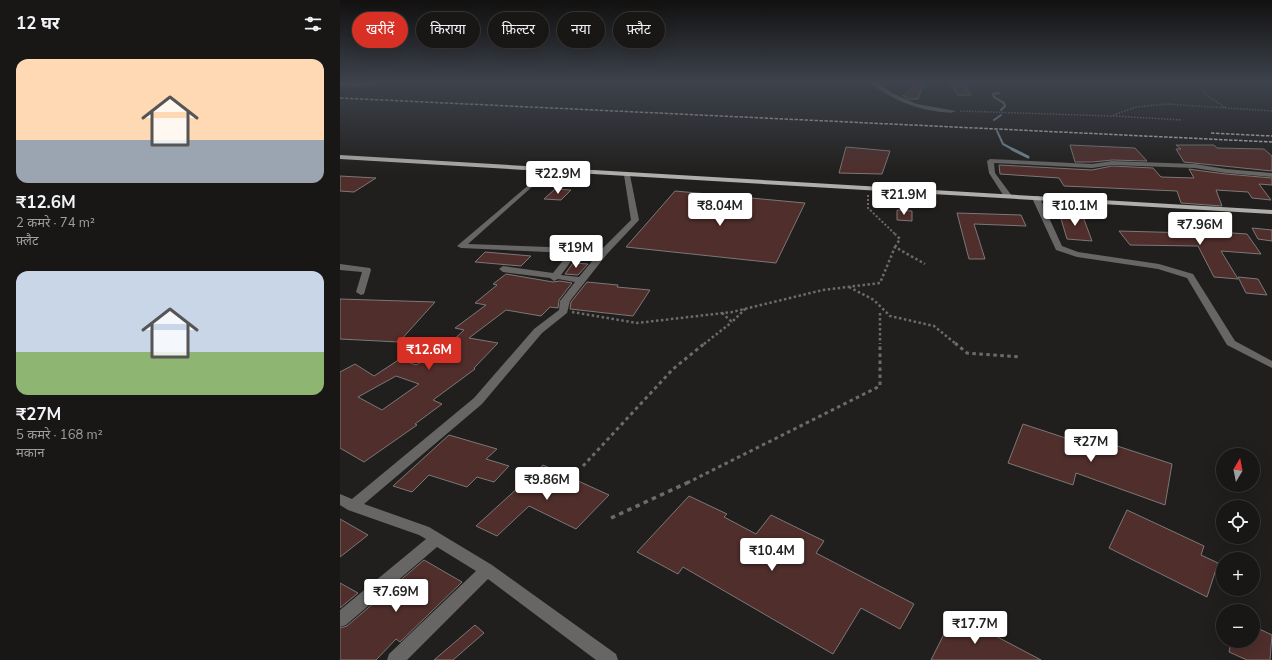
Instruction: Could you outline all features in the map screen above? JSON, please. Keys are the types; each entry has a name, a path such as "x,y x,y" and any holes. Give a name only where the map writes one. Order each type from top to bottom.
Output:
{"main road":[{"path":"340,157 1272,212"}],"street":[{"path":"932,113 937,115 946,113"},
{"path":"1008,196 992,174 990,161 1092,166 1104,165 1112,162 1178,165 1272,175"},
{"path":"346,503 478,401 538,331 564,311 565,301 581,280 604,252 635,220 627,175"},
{"path":"531,186 461,246 604,252"},
{"path":"1036,198 1059,248 1077,254 1159,268 1190,276 1231,343 1272,364"},
{"path":"554,278 574,251"},
{"path":"340,267 366,270 361,292"},
{"path":"503,269 554,278 581,280"},
{"path":"346,503 424,532 436,539 487,570 610,660"},
{"path":"340,620 436,539"},
{"path":"395,660 487,570"}],"path":[{"path":"1017,113 1182,120"},
{"path":"1111,116 1120,113"},
{"path":"564,311 637,323 722,313 823,290 880,283 895,247 900,240 868,208 867,187"},
{"path":"895,247 925,264"},
{"path":"849,287 874,300 890,316 934,326 967,353 1020,357"},
{"path":"583,466 673,369 732,322 746,308"},
{"path":"722,313 732,322"},
{"path":"611,518 670,492 880,386 880,313"}],"building":[{"path":"1070,145 1135,148 1147,161 1112,160 1075,162"},
{"path":"1176,145 1214,145 1217,148 1264,149 1272,156 1272,171 1184,162 1176,149 1181,149"},
{"path":"846,147 890,151 882,174 839,173"},
{"path":"999,165 1092,170 1112,166 1153,168 1161,177 1194,178 1189,169 1272,178 1272,185 1259,184 1271,200 1252,198 1248,192 1216,190 1222,206 1181,203 1177,191 1064,186 1059,178 1000,174"},
{"path":"340,176 376,178 354,192 340,191"},
{"path":"555,189 571,190 561,200 544,199"},
{"path":"675,191 805,203 776,263 626,247"},
{"path":"897,210 912,211 912,221 897,220"},
{"path":"1059,212 1082,214 1092,241 1067,239"},
{"path":"957,213 1021,215 1026,226 974,224 985,259 969,259"},
{"path":"1252,228 1272,230 1272,241 1258,239"},
{"path":"1189,230 1247,234 1261,254 1221,251 1238,279 1214,277 1198,246 1130,245 1119,231 1191,233"},
{"path":"587,238 601,239 594,247 579,247"},
{"path":"485,252 531,256 521,266 475,262"},
{"path":"573,263 588,264 578,275 565,274"},
{"path":"506,274 553,282 560,281 572,283 559,300 558,308 550,307 541,316 506,310 469,338 498,343 474,368 475,369 433,400 442,404 415,424 417,425 364,462 340,448 340,372 355,364 374,376 400,359 416,365 423,361 429,363 464,330 455,328 486,305 475,303 497,285 493,284","holes":["396,376 419,384 382,410 358,397"]},
{"path":"1238,277 1258,279 1267,295 1246,293"},
{"path":"587,282 650,290 633,316 570,309 571,302"},
{"path":"340,299 435,302 399,342 340,339"},
{"path":"1023,424 1096,448 1099,440 1172,464 1165,505 1076,473 1073,485 1008,463"},
{"path":"449,435 497,449 486,459 509,466 494,482 477,477 467,487 429,475 412,492 393,486"},
{"path":"543,465 609,495 576,529 529,506 497,536 476,526"},
{"path":"689,496 727,514 724,517 756,534 771,515 824,541 816,553 914,604 900,629 861,608 833,654 683,567 678,574 637,552"},
{"path":"1127,510 1204,546 1201,555 1216,562 1216,569 1207,597 1109,548"},
{"path":"340,519 368,535 340,557"},
{"path":"424,560 462,582 400,642 396,639 376,660 340,660 340,628 347,626"},
{"path":"340,583 358,593 340,608"},
{"path":"954,614 1041,660 931,660"},
{"path":"475,625 484,633 453,660 434,660"},
{"path":"1260,629 1272,635 1270,660 1247,660 1229,652 1230,648 1260,648"}],"waterway":[{"path":"994,120 1001,115"},
{"path":"997,131 1003,144 1014,150"},
{"path":"1014,150 1028,157"}],"railway":[{"path":"653,113 1272,142"},
{"path":"1211,133 1272,136"}]}
